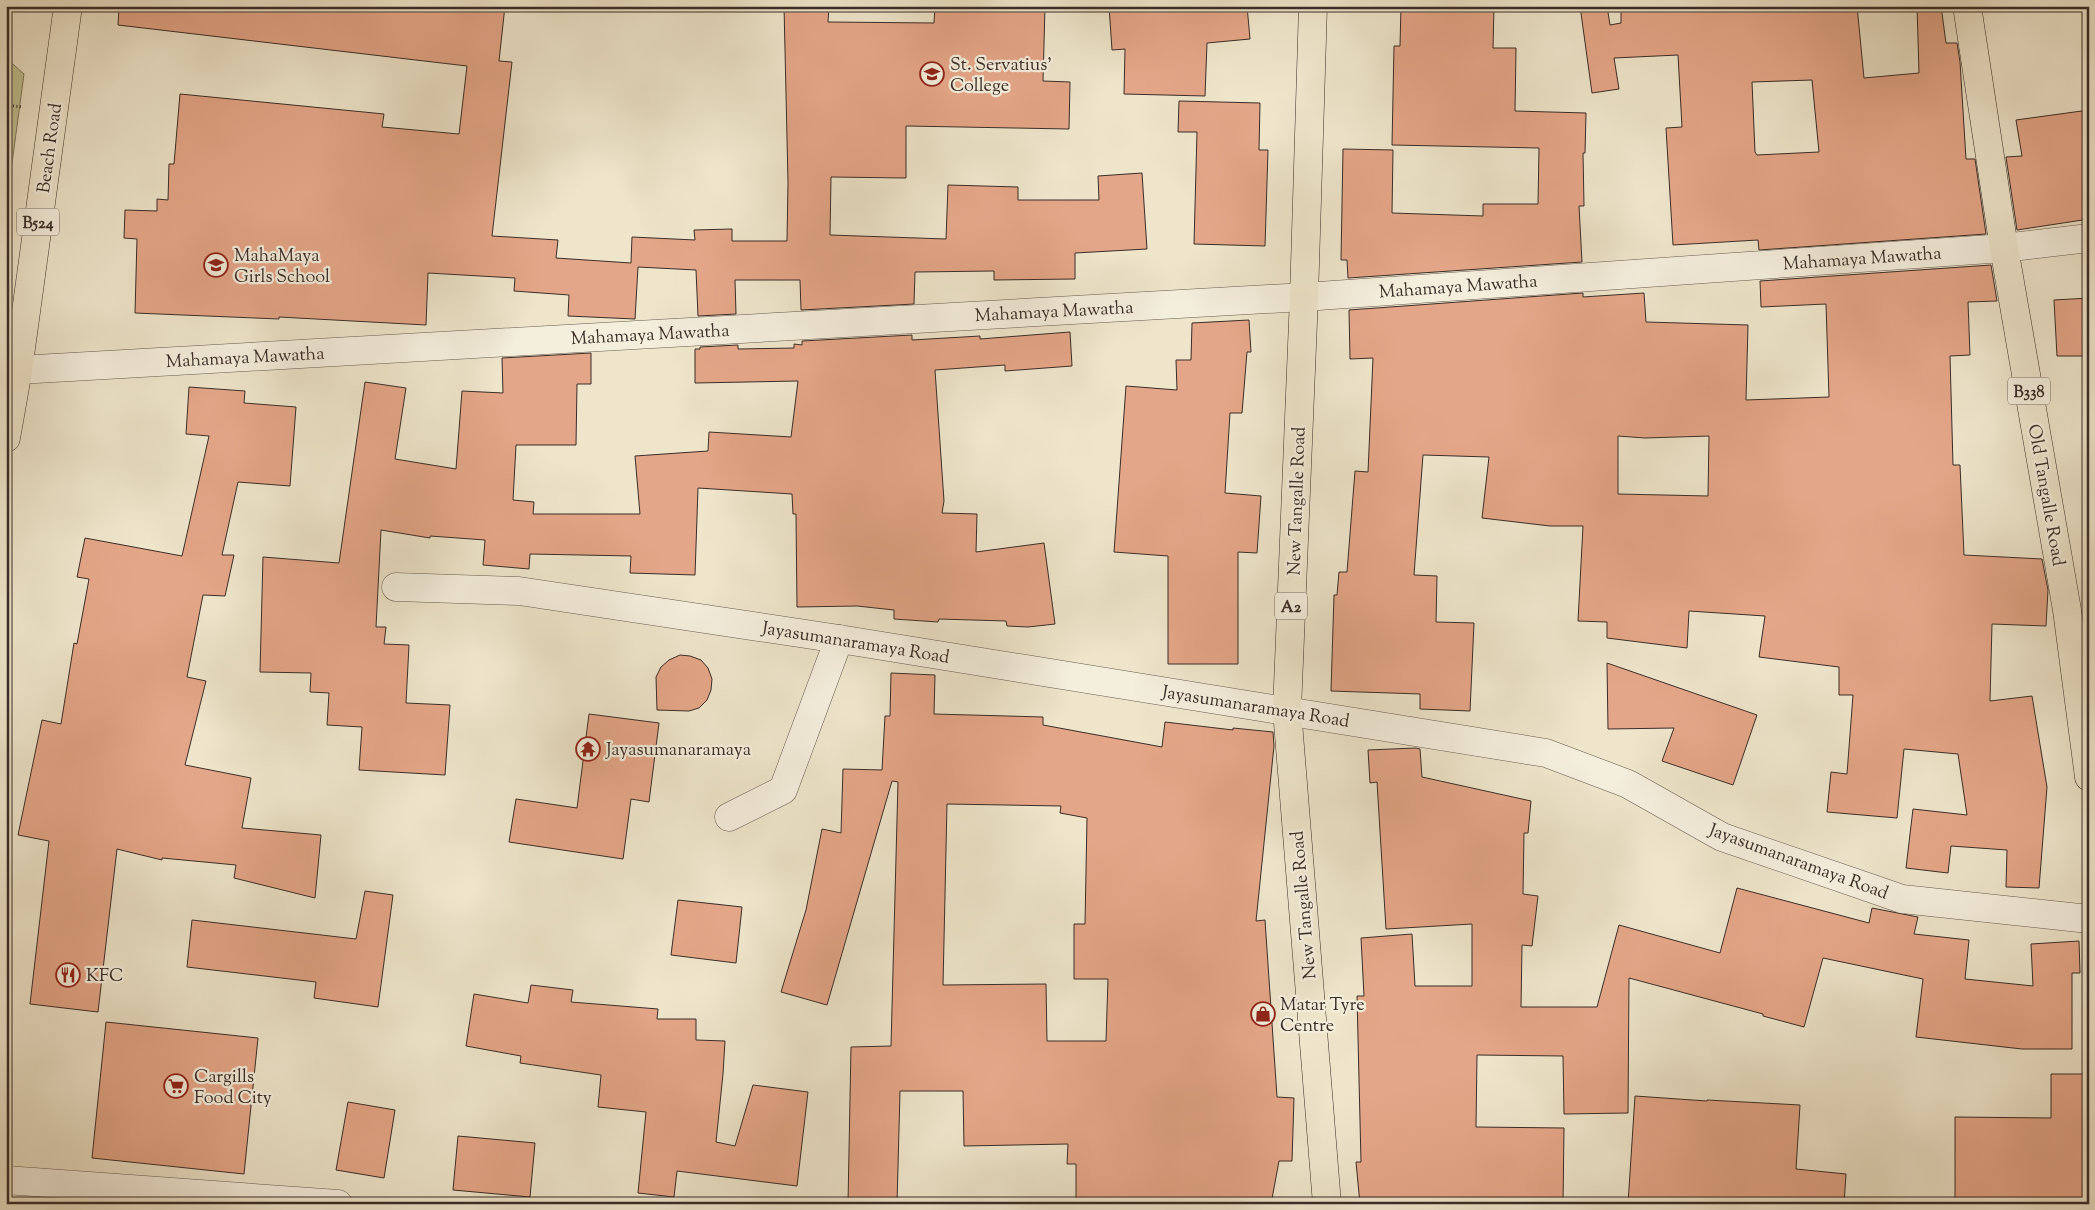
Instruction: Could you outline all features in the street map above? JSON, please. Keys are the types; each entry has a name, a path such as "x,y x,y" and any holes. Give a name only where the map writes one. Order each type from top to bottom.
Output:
{"main road":[{"name":"Beach Road","path":"6,438 18,370 68,6"},
{"name":"New Tangalle Road","path":"1313,6 1304,297 1287,710 1327,1204"},
{"name":"Old Tangalle Road","path":"1967,6 2004,248 2067,610 2089,777"}],"street":[{"name":"Mahamaya Mawatha","path":"18,370 1304,297 2004,248 2089,238"},
{"name":"Jayasumanaramaya Road","path":"396,587 519,591 839,639 1546,753 1628,784 1722,837 1902,899 2089,919"},
{"path":"730,817 783,790 839,639"},
{"path":"6,1180 338,1204"}],"path":[{"path":"6,105 30,108"}],"green space":[{"path":"6,58 24,74 6,208"}],"building":[{"path":"119,6 505,6 499,61 512,62 492,236 558,240 556,258 631,263 632,237 695,240 694,230 732,229 732,241 787,241 788,182 784,6 829,6 828,22 934,23 935,6 1045,6 1043,81 1070,82 1069,129 906,126 906,178 831,177 830,235 946,239 948,185 1018,187 1018,200 1099,200 1098,176 1142,173 1147,249 1075,253 1075,279 994,280 994,271 915,272 914,304 801,310 800,280 735,280 736,314 698,316 696,270 638,267 635,319 568,316 569,295 514,291 515,278 428,273 426,325 279,317 279,319 135,313 137,239 124,238 125,210 157,211 157,199 168,200 169,164 174,164 180,94 384,114 382,127 459,134 467,66 118,25"},
{"path":"1109,6 1247,6 1250,39 1207,43 1205,96 1124,94 1125,49 1112,50"},
{"path":"1401,6 1494,6 1493,48 1516,48 1515,111 1586,113 1585,153 1583,153 1584,206 1579,206 1582,262 1348,278 1347,260 1341,260 1343,149 1393,150 1392,213 1483,216 1483,204 1538,204 1539,148 1392,145 1394,46 1400,46"},
{"path":"1580,6 1607,6 1610,25 1621,23 1621,11 1661,9 1661,6 1857,6 1864,78 1919,73 1917,6 1941,6 1946,43 1957,43 1960,62 1966,159 1975,159 1986,234 1759,250 1758,240 1673,245 1666,128 1682,127 1678,55 1614,58 1619,89 1592,93","holes":["1812,80 1819,152 1757,155 1755,152 1752,82"]},
{"path":"1179,101 1260,103 1259,150 1268,150 1265,246 1194,244 1197,132 1178,132"},
{"path":"2089,110 2089,219 2017,230 2006,157 2022,156 2016,120"},
{"path":"1991,265 1997,301 1968,302 1970,355 1950,356 1953,465 1960,465 1964,555 2042,559 2048,590 2046,626 1992,624 1990,701 2032,696 2047,787 2039,888 2006,887 2007,850 1951,846 1948,873 1906,868 1913,809 1967,815 1958,754 1904,749 1897,818 1827,812 1831,772 1847,774 1853,695 1839,695 1839,667 1759,657 1765,616 1689,611 1687,648 1607,638 1607,622 1578,621 1583,526 1550,526 1482,518 1489,457 1423,455 1414,575 1437,576 1436,622 1474,623 1470,711 1420,709 1420,694 1331,691 1334,595 1337,595 1339,572 1347,572 1355,471 1368,472 1373,358 1350,359 1349,310 1583,293 1583,297 1644,293 1646,322 1748,325 1746,400 1829,397 1826,304 1761,307 1760,281","holes":["1618,436 1645,438 1709,436 1708,496 1618,494"]},
{"path":"2089,298 2089,356 2057,356 2054,300"},
{"path":"1249,320 1251,352 1247,352 1242,413 1230,413 1225,493 1261,496 1257,553 1238,552 1238,664 1168,664 1168,556 1114,552 1126,386 1177,390 1176,360 1191,360 1192,323"},
{"path":"1070,332 1072,366 1005,371 1005,365 935,370 944,501 942,513 977,514 976,552 1044,543 1055,624 1028,627 1007,626 1006,621 939,619 938,622 894,619 894,610 857,606 797,607 796,514 793,514 792,494 698,488 695,575 630,573 631,556 530,554 529,569 483,565 485,540 430,536 430,538 381,530 376,627 386,627 384,644 409,645 406,703 450,705 445,775 359,770 362,727 327,725 329,693 310,692 311,673 260,672 263,557 339,563 365,382 406,388 395,459 456,469 462,391 503,393 502,358 591,353 591,384 577,384 576,445 516,445 513,500 534,502 533,514 640,514 635,456 708,451 709,432 791,437 798,381 695,383 695,349 700,349 700,347 738,345 738,349 794,348 794,344 802,345 802,341 912,335 912,340 980,336 980,339"},
{"path":"189,387 245,391 244,403 296,407 290,486 238,482 222,555 234,555 225,596 203,595 187,677 206,681 185,765 251,778 242,828 321,835 315,898 234,878 236,865 162,858 162,860 117,849 98,1012 30,1004 49,841 18,835 42,720 61,724 74,643 77,644 89,579 77,577 85,538 182,556 209,436 186,434"},
{"path":"680,655 701,660 708,668 712,679 711,690 707,700 699,708 689,711 657,710 656,677 661,667 669,660"},
{"path":"1607,663 1757,715 1733,785 1662,761 1674,728 1608,729"},
{"path":"891,673 935,675 934,714 1043,717 1043,725 1162,747 1165,722 1233,730 1233,728 1273,732 1274,746 1256,921 1265,920 1277,1097 1294,1098 1292,1161 1279,1161 1271,1204 1076,1204 1076,1164 1067,1164 1068,1144 964,1146 963,1091 900,1091 897,1204 848,1203 851,1047 891,1046 898,782 892,781 827,1005 781,992 806,910 822,829 841,833 843,769 882,770 885,716 890,716","holes":["947,804 1061,806 1060,813 1087,818 1085,924 1074,924 1074,979 1108,979 1106,1041 1047,1041 1046,984 943,985"]},
{"path":"589,714 659,723 649,802 631,799 623,859 509,842 516,799 577,808"},
{"path":"1420,749 1422,777 1531,801 1528,833 1524,833 1523,894 1538,896 1532,946 1522,945 1521,1007 1597,1007 1619,925 1720,953 1737,888 1869,923 1872,908 1918,917 1914,934 1969,940 1965,979 2033,986 2031,944 2079,941 2080,973 2072,973 2072,1049 2022,1049 1916,1037 1923,979 1823,958 1804,1027 1629,978 1628,1113 1564,1114 1563,1056 1477,1055 1476,1127 1564,1128 1563,1204 1360,1204 1356,1162 1361,1162 1357,996 1364,996 1361,938 1412,934 1415,986 1472,986 1472,924 1386,929 1377,782 1370,783 1368,750"},
{"path":"365,891 393,895 378,1007 314,998 316,982 187,967 192,920 356,939"},
{"path":"678,900 742,907 736,963 671,955"},
{"path":"531,985 573,990 571,1002 658,1009 657,1019 696,1019 696,1040 725,1041 716,1142 735,1146 753,1085 808,1092 797,1186 677,1171 674,1197 638,1193 646,1112 598,1107 601,1075 520,1063 521,1056 466,1046 474,994 528,1003"},
{"name":"Cargills Food City","path":"106,1022 258,1038 244,1174 92,1158"},
{"path":"2051,1074 2089,1074 2089,1204 1955,1204 1955,1117 2051,1118"},
{"path":"1635,1096 1800,1105 1796,1169 1846,1174 1844,1204 1628,1204"},
{"path":"348,1102 395,1110 384,1178 336,1170"},
{"path":"458,1136 535,1143 530,1197 453,1190"}],"place":[{"name":"St. Servatius' College","path":"932,74"},
{"name":"MahaMaya Girls School","path":"216,265"},
{"name":"Jayasumanaramaya","path":"588,749"},
{"name":"KFC","path":"68,975"},
{"name":"Matar Tyre Centre","path":"1263,1014"},
{"name":"Cargills Food City","path":"176,1086"}]}
